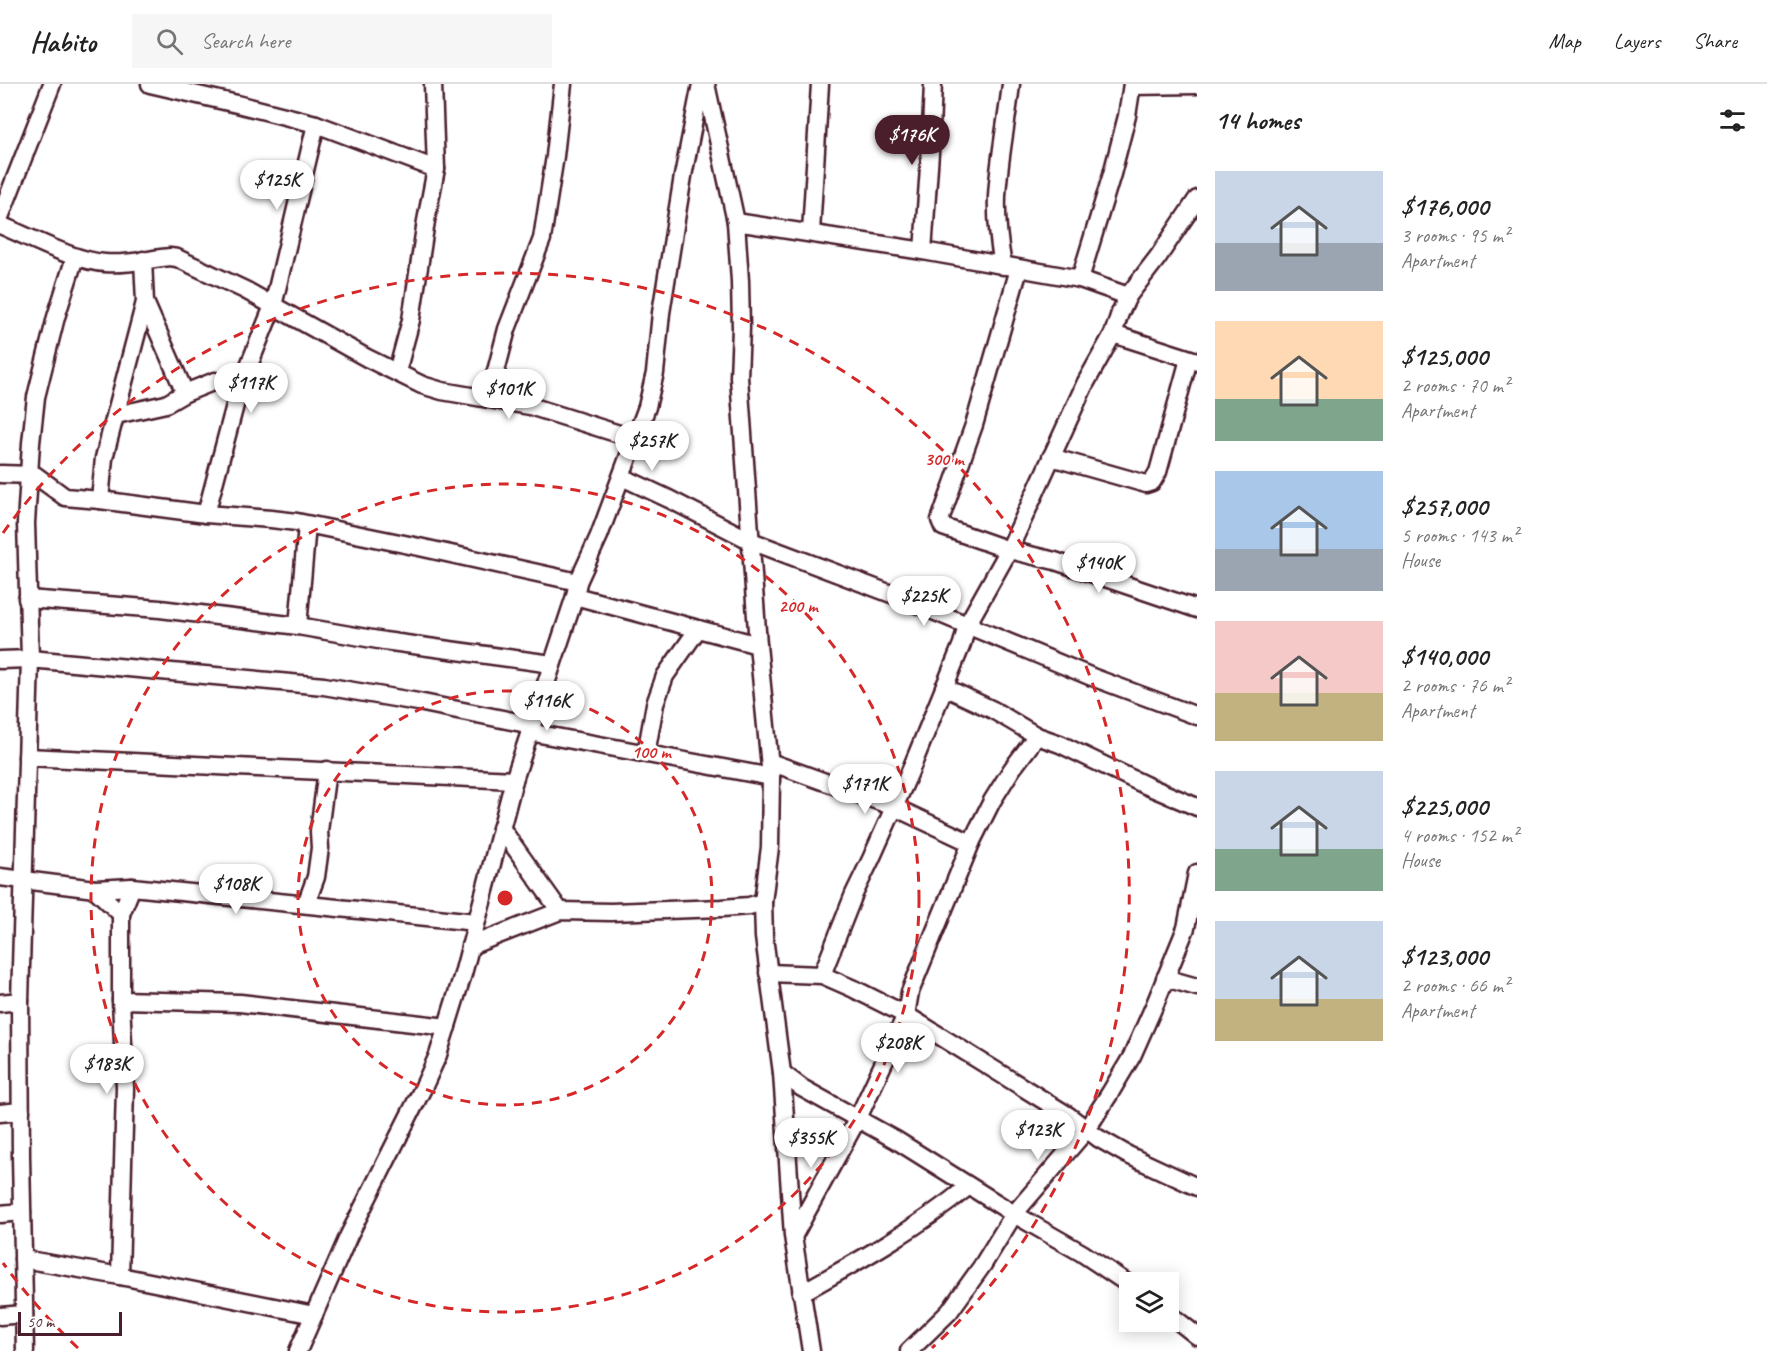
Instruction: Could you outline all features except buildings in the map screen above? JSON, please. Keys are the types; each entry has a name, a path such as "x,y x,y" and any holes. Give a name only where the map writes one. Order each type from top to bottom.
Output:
{"street":[{"path":"0,218 52,84"},
{"path":"150,84 316,124 436,170"},
{"path":"397,372 411,320 436,170 433,84"},
{"path":"489,398 507,329 542,239 563,84"},
{"path":"298,1351 349,1235 438,1055 530,728 577,589 647,407 655,373 666,279 683,176 701,84"},
{"path":"706,84 736,222 741,328 739,377 758,645 771,770 770,847 763,902 764,937 782,1073 793,1236 811,1351"},
{"path":"811,232 820,84"},
{"path":"923,251 933,84"},
{"path":"1011,84 997,197 998,235 1011,268 974,425 940,520 943,527 1009,550 1055,561 1197,609"},
{"path":"1080,279 1112,174 1127,116 1132,85 1197,85"},
{"path":"206,514 239,390 273,306 316,124"},
{"path":"822,975 854,894 894,807 962,644 967,625 1009,550 1085,384 1113,334 1128,296 1158,257 1197,199"},
{"path":"736,222 811,232 1080,279 1128,296"},
{"path":"0,225 75,257 103,264 177,258 245,290 422,386 530,406 635,439"},
{"path":"25,1351 20,1001 30,659 26,523 36,397 56,317 75,257"},
{"path":"99,500 104,459 145,302 143,260"},
{"path":"145,302 185,393"},
{"path":"1051,457 1146,484 1152,482 1158,472 1193,360 1113,334"},
{"path":"116,415 166,404 185,393 215,381 239,390"},
{"path":"0,474 35,474 65,497 206,514 272,519 419,547 503,567 758,645"},
{"path":"622,477 751,541 967,625 1092,678 1197,716"},
{"path":"298,626 306,525"},
{"path":"27,599 160,609 298,626 384,641 552,663"},
{"path":"646,754 655,704 665,676 698,628"},
{"path":"0,660 30,659 324,686 408,700 646,754 771,770 894,807 971,843"},
{"path":"944,687 993,710 1037,736 1060,744 1197,807"},
{"path":"793,1236 858,1118 906,1015 910,992 971,843 992,801 1037,736"},
{"path":"27,757 514,780"},
{"path":"306,904 316,877 327,770"},
{"path":"501,828 560,911"},
{"path":"909,1351 949,1312 982,1266 1014,1214 1088,1129 1132,1056 1185,928 1197,873"},
{"path":"0,877 95,889 132,887 476,922"},
{"path":"120,1276 124,1088 121,914 132,887"},
{"path":"95,889 121,914"},
{"path":"470,946 560,911 611,912 722,908 749,906 763,902"},
{"path":"768,973 822,975 854,989 906,1015 1034,1093 1098,1138 1128,1155 1197,1187"},
{"path":"1165,978 1197,987"},
{"path":"121,1000 240,1003 447,1027"},
{"path":"0,1003 20,1001"},
{"path":"782,1073 802,1088 896,1140 1119,1278"},
{"path":"0,1113 21,1111"},
{"path":"801,1293 862,1259 926,1219 969,1186"},
{"path":"0,1214 22,1212"},
{"path":"23,1259 314,1315"},
{"path":"0,1316 24,1314"},
{"path":"1179,1322 1197,1336"}]}
